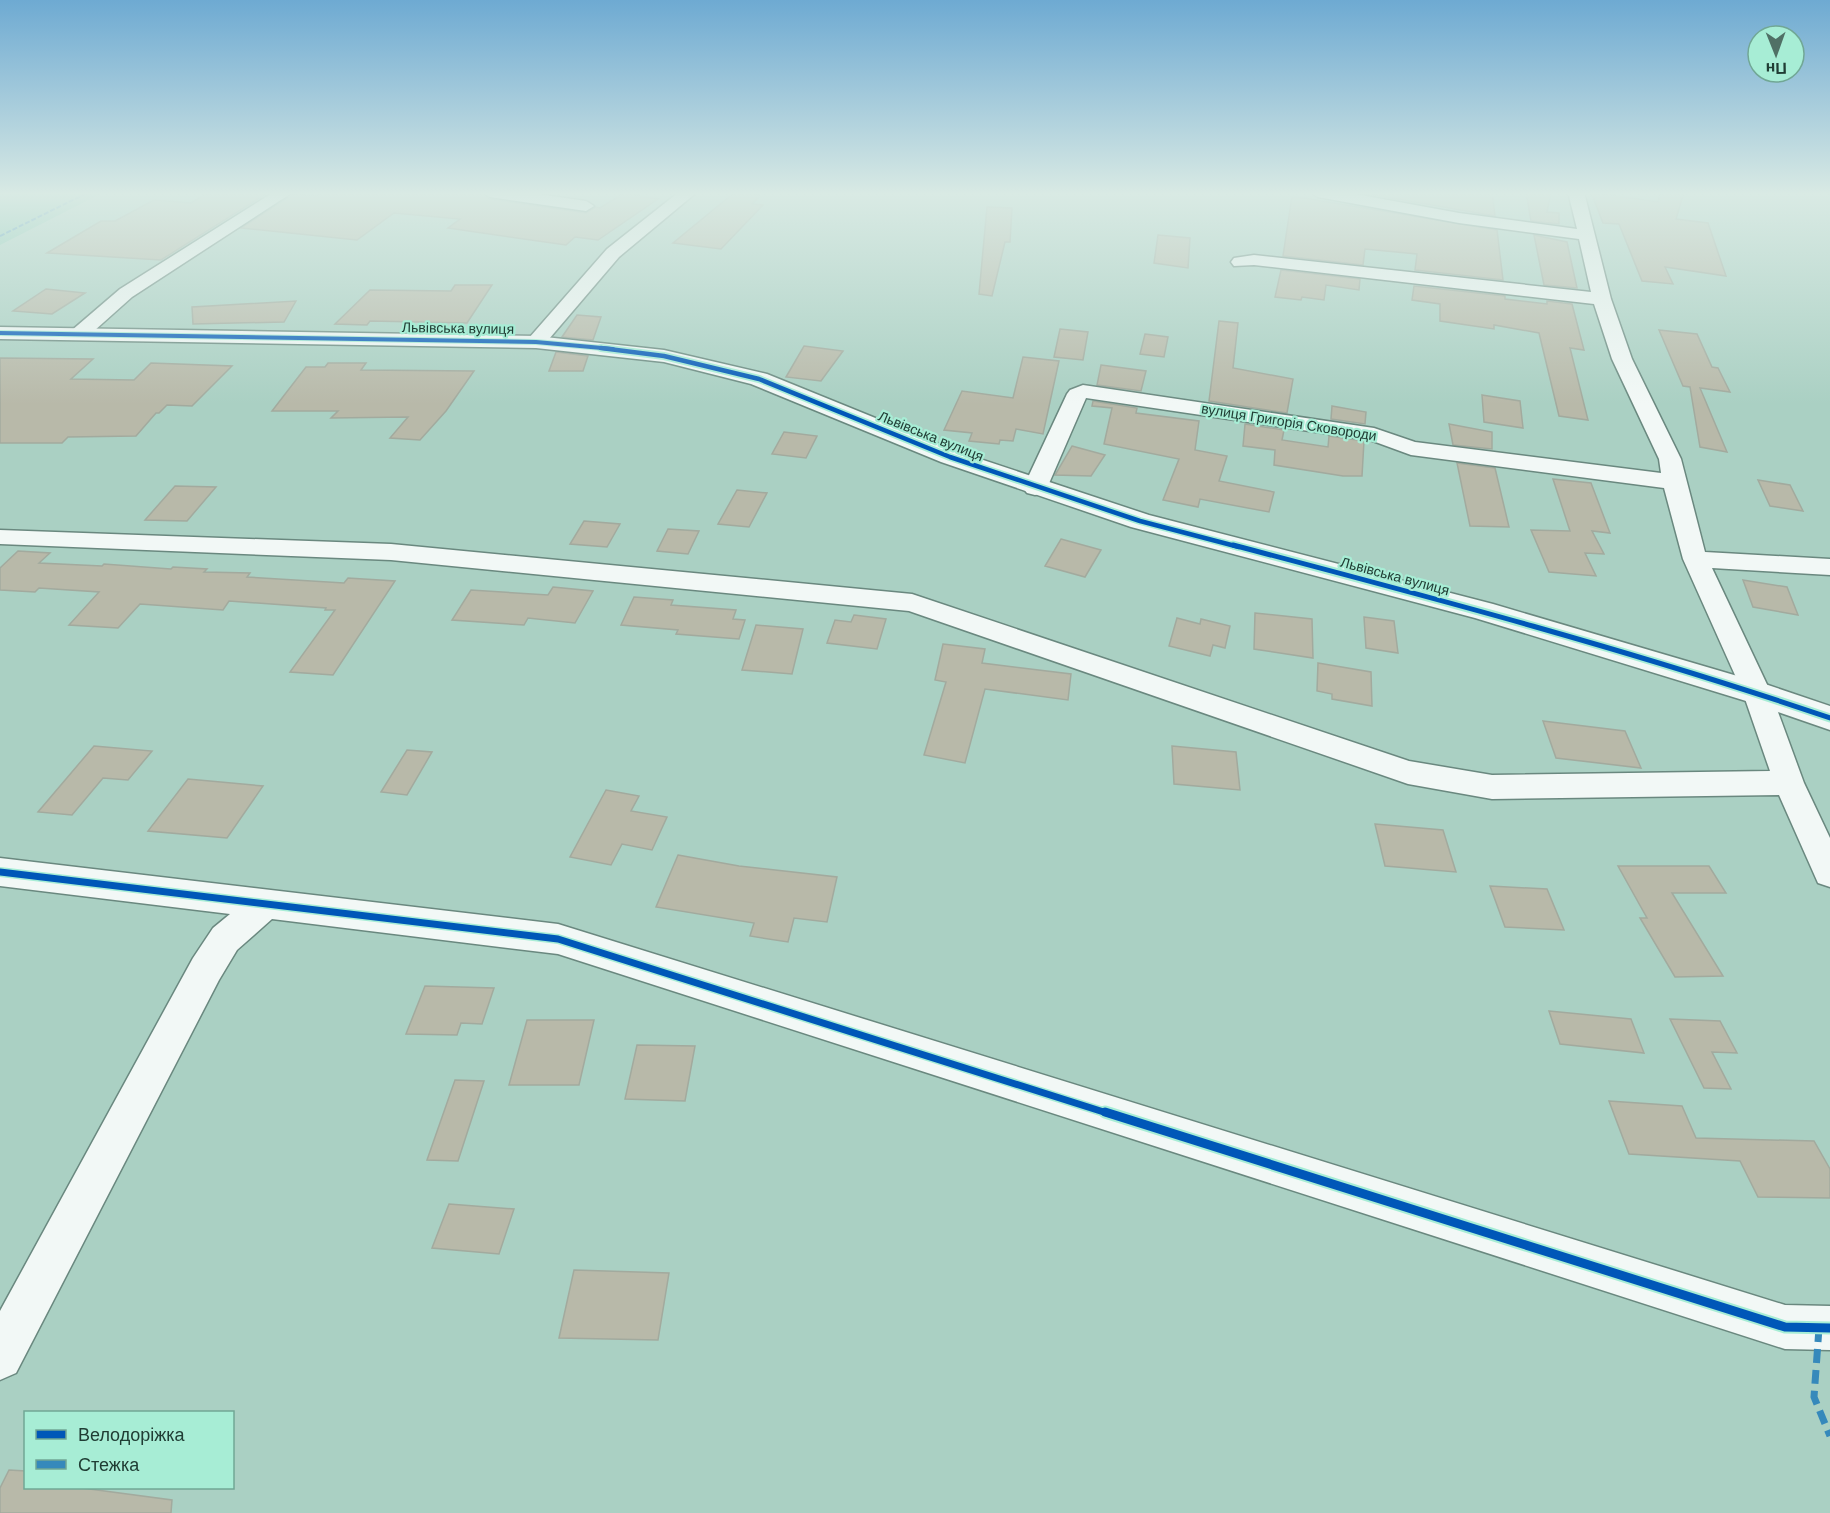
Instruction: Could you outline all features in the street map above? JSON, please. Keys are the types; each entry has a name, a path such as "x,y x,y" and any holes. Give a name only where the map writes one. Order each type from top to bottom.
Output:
{"main road":[{"name":"Львівська вулиця","path":"0,333 537,342 664,356 759,379 950,457 1035,488 1140,521 1483,611 1757,693 1830,718"}],"street":[{"path":"78,335 126,293 171,263"},
{"path":"537,342 604,263"},
{"path":"1278,263 1602,298"},
{"path":"1592,263 1622,359 1670,459 1674,483 1695,559 1757,693 1789,783 1830,873"},
{"name":"вулиця Григорія Сковороди","path":"1035,488 1077,394 1083,391 1374,434 1411,448 1674,483"},
{"path":"0,537 391,552 912,603 1408,772 1492,787 1789,783"},
{"path":"1695,559 1830,567"},
{"path":"0,872 558,939 1785,1327 1830,1328"},
{"path":"0,1357 206,969 225,939 266,904"}],"building":[{"path":"982,263 1000,263 992,296 979,294"},
{"path":"1154,263 1188,263 1188,268"},
{"path":"1342,263 1363,263 1363,265"},
{"path":"1416,263 1501,263 1503,280 1415,270"},
{"path":"1540,263 1571,263 1577,288 1544,285"},
{"path":"1635,263 1721,263 1726,276 1665,267 1673,284 1642,281"},
{"path":"1281,270 1360,279 1359,290 1326,285 1324,300 1275,297"},
{"path":"455,285 492,285 467,323 370,321 367,325 335,324 370,290 451,291"},
{"path":"1414,286 1505,296 1505,299 1547,304 1547,301 1572,304 1584,350 1570,348 1588,420 1559,416 1539,333 1494,325 1494,329 1440,321 1440,304 1412,300"},
{"path":"46,289 85,293 52,314 13,311"},
{"path":"296,301 284,322 193,324 192,307"},
{"path":"577,315 601,317 593,340 562,337"},
{"path":"1219,321 1238,323 1233,368 1293,379 1287,413 1209,401"},
{"path":"1060,329 1088,332 1083,360 1054,357"},
{"path":"1659,330 1697,334 1712,367 1718,368 1730,392 1700,388 1727,452 1700,447 1690,387 1683,386"},
{"path":"1145,334 1168,337 1164,357 1140,354"},
{"path":"804,346 843,351 821,381 786,377"},
{"path":"556,352 588,356 583,371 549,371"},
{"path":"1023,357 1059,361 1043,434 1016,429 1013,441 1000,440 999,444 969,441 972,433 944,430 962,391 1013,398"},
{"path":"0,358 93,359 71,379 134,380 151,363 232,366 192,406 167,405 156,413 136,436 68,437 62,443 0,443"},
{"path":"328,363 366,363 361,370 474,371 446,411 420,440 390,438 408,417 331,418 338,411 272,411 306,367 325,367"},
{"path":"1101,365 1146,371 1141,391 1097,385"},
{"path":"1482,395 1520,401 1523,428 1484,422"},
{"path":"1093,401 1137,408 1136,413 1199,421 1195,450 1227,456 1219,481 1274,492 1269,512 1200,499 1198,507 1163,500 1179,459 1104,444 1112,408 1092,406"},
{"path":"1332,406 1366,412 1365,424 1331,419"},
{"path":"1245,424 1284,430 1282,440 1328,447 1329,436 1364,441 1362,476 1343,476 1274,465 1275,450 1243,446"},
{"path":"1449,424 1492,432 1492,449 1453,445"},
{"path":"784,432 817,436 806,458 772,454"},
{"path":"1072,446 1105,455 1091,476 1055,475"},
{"path":"1457,463 1495,468 1509,527 1470,526"},
{"path":"1553,479 1591,483 1610,533 1592,531 1604,554 1585,553 1596,576 1549,572 1531,530 1570,531"},
{"path":"1758,480 1790,485 1803,511 1770,506"},
{"path":"175,486 216,487 187,521 145,520"},
{"path":"737,490 767,493 749,527 718,524"},
{"path":"584,521 620,524 607,547 570,544"},
{"path":"668,529 699,531 688,554 657,551"},
{"path":"1061,539 1101,550 1085,577 1045,566"},
{"path":"18,551 50,553 39,563 207,569 204,572 250,573 247,577 344,583 348,578 395,581 333,675 290,672 335,610 229,601 223,610 140,604 118,628 69,625 99,592 39,588 35,592 0,590 0,568"},
{"path":"1743,580 1787,587 1798,615 1753,607"},
{"path":"553,587 593,591 575,623 528,618 524,625 452,620 471,590 548,595"},
{"path":"634,597 673,600 671,605 736,610 733,619 745,620 739,639 676,634 678,630 621,625"},
{"path":"1255,613 1312,619 1313,658 1254,649"},
{"path":"854,615 886,619 877,649 827,643 835,620 851,622"},
{"path":"1364,617 1394,621 1398,653 1366,648"},
{"path":"1177,618 1200,624 1201,619 1230,626 1225,648 1213,645 1210,656 1169,646"},
{"path":"756,625 803,629 792,674 742,670"},
{"path":"943,644 985,649 982,663 1071,674 1068,700 985,689 965,763 924,755 946,682 935,680"},
{"path":"1318,663 1371,672 1372,706 1332,699 1332,694 1317,691"},
{"path":"1543,721 1625,731 1641,768 1556,758"},
{"path":"94,746 152,751 128,780 103,778 72,815 38,812"},
{"path":"1172,746 1236,752 1240,790 1174,784"},
{"path":"407,750 432,752 407,795 381,792"},
{"path":"188,779 263,786 227,838 148,831"},
{"path":"606,790 639,796 631,811 667,817 652,850 622,844 611,865 570,857"},
{"path":"1375,824 1443,830 1456,872 1385,866"},
{"path":"678,855 739,866 837,877 827,922 794,918 788,942 750,936 754,923 656,907"},
{"path":"1618,866 1709,866 1726,893 1672,893 1723,976 1675,977 1640,918 1647,918"},
{"path":"1490,886 1547,889 1564,930 1505,927"},
{"path":"425,986 494,988 482,1024 461,1023 457,1035 406,1034"},
{"path":"1549,1011 1631,1019 1644,1053 1560,1044"},
{"path":"1670,1019 1720,1021 1737,1053 1712,1052 1731,1089 1704,1088"},
{"path":"527,1020 594,1020 579,1085 509,1085"},
{"path":"637,1045 695,1046 685,1101 625,1099"},
{"path":"455,1080 484,1081 458,1161 427,1160"},
{"path":"1609,1101 1682,1106 1696,1138 1814,1141 1830,1169 1830,1198 1758,1197 1740,1161 1629,1154"},
{"path":"449,1204 514,1209 499,1254 432,1248"},
{"path":"574,1270 669,1273 658,1340 559,1338"},
{"path":"9,1470 24,1471 24,1489 90,1489 172,1500 171,1513 0,1513 0,1488"}],"marked path":[{"path":"1819,1328 1814,1397 1830,1436"}],"cycle path":[{"path":"0,333 536,342 664,356 759,379 950,457 1140,521 1483,611 1757,693 1830,718"},
{"path":"0,872 558,939 1785,1327 1830,1328"}]}
